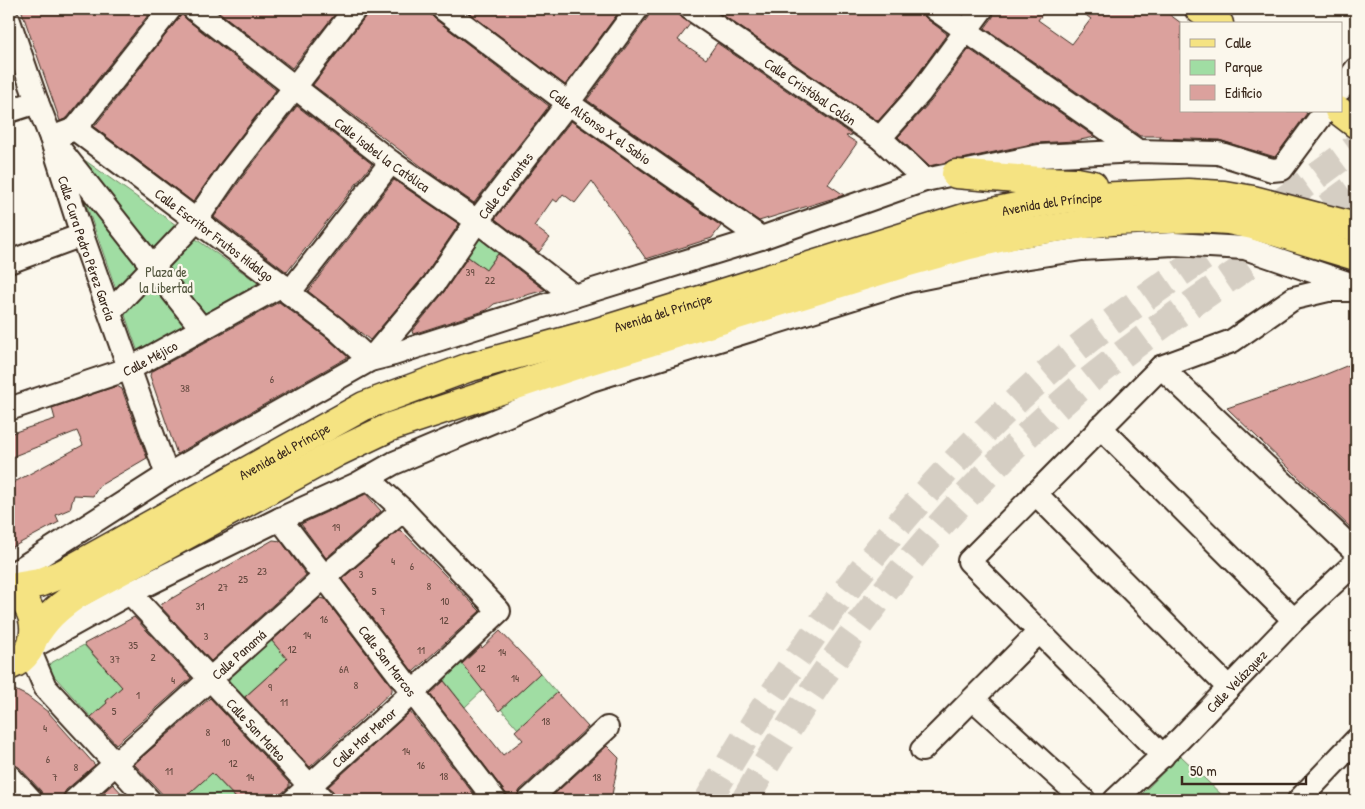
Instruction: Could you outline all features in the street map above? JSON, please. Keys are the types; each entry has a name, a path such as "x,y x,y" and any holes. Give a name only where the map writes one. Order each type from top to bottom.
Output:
{"main road":[{"path":"1198,9 1216,22"},
{"path":"1340,112 1356,124"},
{"path":"956,174 1077,182 1100,186 1122,195"},
{"name":"Avenida del Príncipe","path":"9,589 52,579 364,406 467,368 591,334 964,218 1054,201 1122,195 1188,193 1224,195 1253,200 1356,227"},
{"name":"Avenida del Príncipe","path":"24,651 44,622 56,609 76,595 338,452 390,427 588,361 905,263 969,245 1033,232 1112,221 1196,218 1228,220 1253,225 1356,256"},
{"path":"9,589 23,599 30,608 34,618 35,628 24,651"}],"street":[{"path":"170,9 74,130 51,138 202,329"},
{"name":"Calle Isabel la Católica","path":"194,9 390,162 477,221 574,296"},
{"path":"110,312 195,222 230,171 355,9"},
{"name":"Calle Alfonso X el Sabio","path":"443,9 568,103 761,238"},
{"name":"Calle Cervantes","path":"370,360 434,284 477,221 568,103 637,9"},
{"name":"Calle Cristóbal Colón","path":"691,9 880,138 925,180"},
{"path":"935,9 1138,151"},
{"path":"880,138 920,93 982,9"},
{"name":"Calle Cura Pedro Pérez García","path":"9,21 167,475"},
{"path":"1342,88 1356,69"},
{"path":"9,111 37,102"},
{"path":"9,576 167,475 370,360 761,238 925,180 1039,156 1138,151 1218,153 1272,170 1282,169 1324,112"},
{"name":"Calle Escritor Frutos Hidalgo","path":"74,130 285,289 335,328 370,360"},
{"path":"285,289 390,162"},
{"path":"9,262 82,235"},
{"path":"149,800 45,687 24,651 130,593 394,464 591,380 908,281 943,273 1082,249 1174,244 1245,248 1356,286"},
{"name":"Calle Méjico","path":"9,409 131,368 202,329 285,289"},
{"path":"1163,756 969,561 1161,367 1232,341 1294,298 1328,290 1356,290"},
{"path":"1161,367 1356,552"},
{"path":"1100,427 1294,620"},
{"path":"368,478 402,510"},
{"path":"1035,493 1229,688"},
{"name":"Calle Panamá","path":"75,800 323,578 402,510"},
{"name":"Calle Mar Menor","path":"309,795 413,692 499,611 402,510"},
{"name":"Calle San Marcos","path":"280,519 323,578 495,800"},
{"name":"Calle Velázquez","path":"1115,800 1163,756 1294,620 1356,562"},
{"name":"Calle San Mateo","path":"130,593 211,679 309,795"},
{"path":"922,750 1039,632"},
{"path":"9,671 45,687"},
{"path":"973,699 1084,800"},
{"path":"529,800 607,728"},
{"path":"1299,800 1356,740"},
{"path":"9,776 31,800"}],"green space":[{"name":"Plaza de la Libertad","path":"66,147 258,283 138,352"},
{"path":"479,237 499,252 487,268 525,296 522,297 466,255"},
{"path":"271,640 287,659 241,700 229,686 229,677"},
{"path":"84,645 122,687 91,717 47,668 49,664"},
{"path":"461,662 483,690 465,707 443,679"},
{"path":"540,673 557,693 518,729 501,709"},
{"path":"1180,755 1227,800 1136,800"},
{"path":"212,773 237,800 182,800"}],"building":[{"path":"21,9 153,9 67,118 60,121"},
{"path":"215,9 339,9 292,68"},
{"path":"368,9 430,9 431,15 435,19 549,106 474,203 425,169 313,85 365,17"},
{"path":"464,9 563,9 570,14 574,9 621,9 565,85"},
{"path":"650,9 678,9 679,15 690,24 678,40 706,59 717,43 852,135 846,136 857,143 828,184 844,195 759,221 587,100 648,17"},
{"path":"714,9 922,9 923,15 927,19 947,34 910,85 878,121"},
{"path":"995,9 1046,9 1038,20 1072,44 1091,19 1078,9 1162,9 1180,22 1180,112 1307,113 1275,157 1219,140 1140,136 985,28 993,17"},
{"path":"182,14 276,90 220,163 193,202 94,127"},
{"path":"969,49 1095,137 1075,141 1036,143 929,166 898,137 931,101"},
{"path":"297,106 372,164 287,272 214,217"},
{"path":"571,121 721,226 712,238 646,259 592,181 575,203 563,194 557,202 553,199 534,226 550,238 539,252 495,219"},
{"path":"394,180 459,224 424,276 370,340 308,291"},
{"path":"498,254 545,290 494,304 487,310 413,334 412,331 444,292 468,257 486,270"},
{"path":"279,302 327,338 348,357 177,454 150,376 151,372"},
{"path":"1356,362 1356,533 1227,408 1317,378"},
{"path":"117,386 122,389 147,458 99,486 93,496 74,495 70,509 56,515 59,522 9,549 9,485 83,445 77,431 9,458 9,434 55,419 52,408"},
{"path":"366,494 381,511 326,558 301,524"},
{"path":"399,530 480,611 413,672 342,579"},
{"path":"273,540 281,541 306,575 211,661 161,607 162,604"},
{"path":"320,598 325,599 392,687 392,691 310,767 245,697 287,659 272,641"},
{"path":"134,617 191,678 116,744 91,717 122,687 84,644"},
{"path":"500,631 540,673 499,711 462,664"},
{"path":"444,681 503,755 523,740 515,731 557,693 588,727 520,790 516,800 511,800 430,694"},
{"path":"9,687 27,696 48,712 95,765 66,790 62,800 44,800 41,791 19,767 9,763"},
{"path":"210,698 289,783 289,787 274,800 238,800 212,773 182,800 168,800 134,764"},
{"path":"410,712 476,797 473,800 336,800 333,791 328,787"},
{"path":"607,746 619,758 611,800 548,800"},
{"path":"113,784 128,800 94,800"}],"tunnel":[{"path":"708,800 741,744 777,689 852,582 893,531 981,434 1029,389 1081,345 1356,147"},
{"path":"745,800 810,695 883,594 922,545 1007,454 1077,390 1129,349 1264,254 1356,186"}]}
